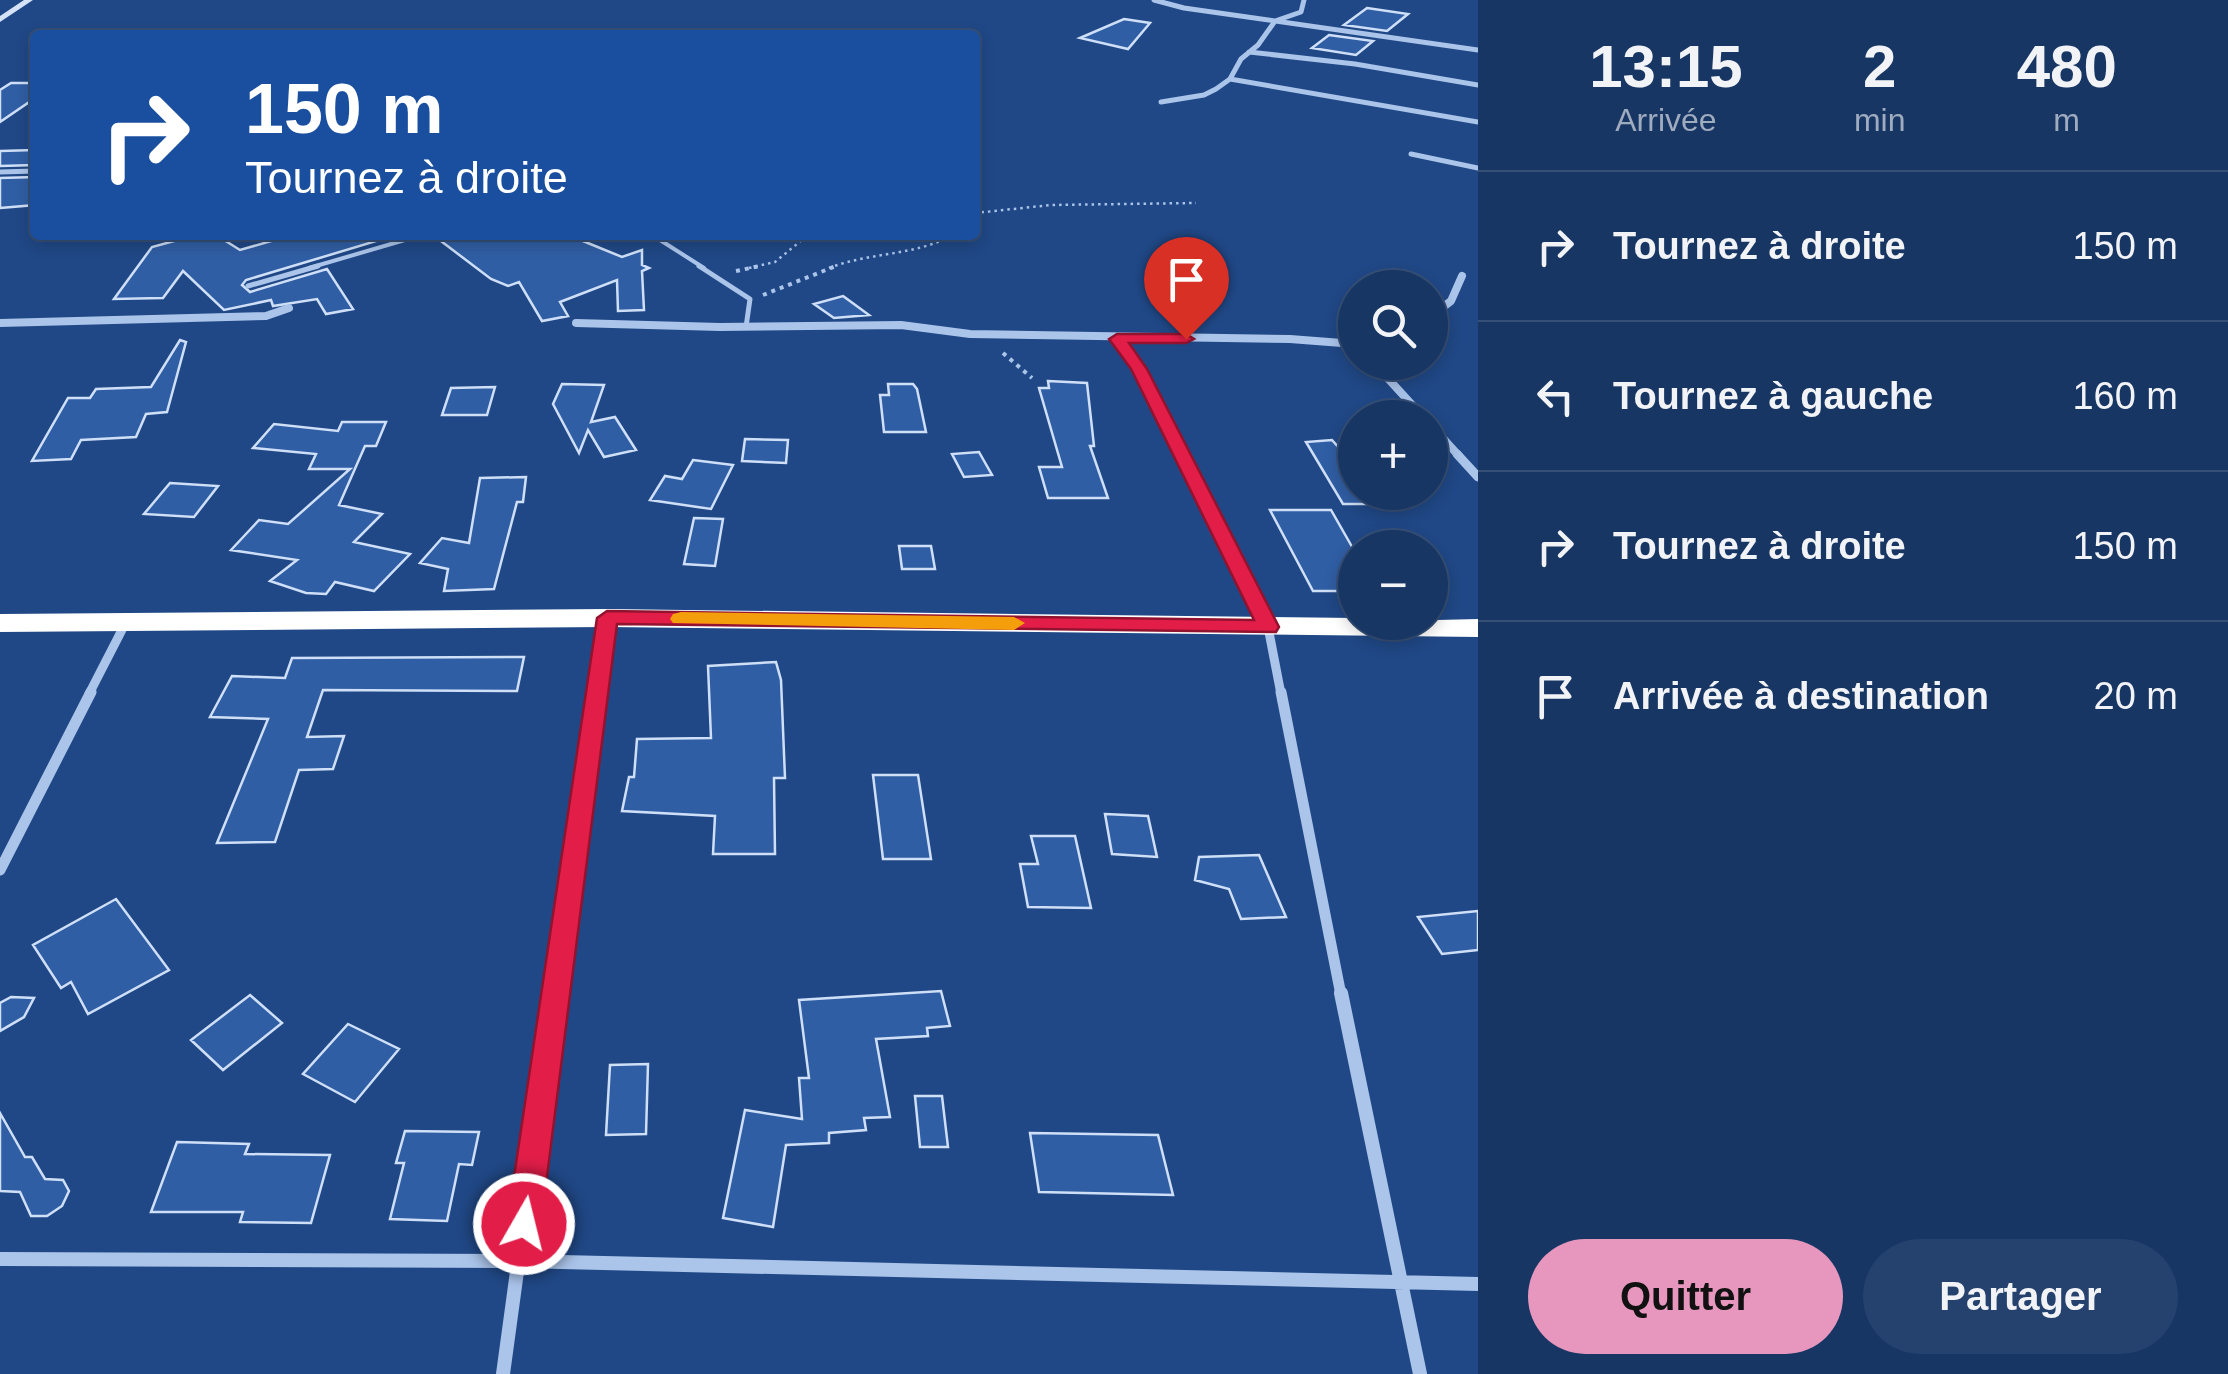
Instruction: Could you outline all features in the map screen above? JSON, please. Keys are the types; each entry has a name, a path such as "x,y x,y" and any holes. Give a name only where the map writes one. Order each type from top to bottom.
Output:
{"highway":[{"path":"0,623 607,618 1478,628"}],"main road":[{"path":"0,20 29,0"}],"street":[{"path":"1154,0 1478,50"},
{"path":"1161,102 1204,96 1230,79 1275,20 1301,12 1304,0"},
{"path":"1249,52 1355,64 1478,85"},
{"path":"1230,79 1478,122"},
{"path":"1410,154 1478,168"},
{"path":"0,172 30,171"},
{"path":"1448,303 1462,276"},
{"path":"0,323 252,317 289,308"},
{"path":"576,323 901,325 970,334 1117,339 1290,338 1338,342"},
{"path":"1117,339 1139,369 1268,627 1398,1282 1420,1374"},
{"path":"1389,380 1408,400"},
{"path":"1448,444 1478,477"},
{"path":"502,1374 607,618"},
{"path":"0,870 126,624"},
{"path":"0,1259 519,1261 1478,1284"}],"lane":[{"path":"248,286 405,240"},
{"path":"660,240 682,258 719,275 750,299 746,327"}],"path":[{"path":"980,212 1051,205 1196,202"},
{"path":"719,275 775,262 802,240"},
{"path":"750,299 803,283 845,262 939,240"}],"building":[{"path":"1367,8 1408,14 1387,31 1344,25"},
{"path":"1124,19 1150,23 1128,49 1080,38"},
{"path":"1329,35 1373,41 1356,55 1312,48"},
{"path":"11,83 30,83 30,101 0,122 0,90"},
{"path":"30,150 30,165 0,166 0,151"},
{"path":"30,177 30,205 0,208 0,178"},
{"path":"178,240 224,240 240,250 275,240 380,240 246,280 242,285 250,292 327,269 353,309 326,314 317,299 273,306 271,300 224,310 183,271 163,298 114,299 152,247"},
{"path":"440,240 580,240 622,257 642,250 642,265 649,268 642,271 644,310 618,311 617,280 560,302 568,316 542,321 519,282 508,286 491,279"},
{"path":"843,296 869,315 834,318 814,304"},
{"path":"180,340 186,342 167,412 146,414 136,437 81,440 71,459 32,461 68,398 90,398 96,389 151,387"},
{"path":"1048,381 1087,383 1094,446 1090,446 1108,498 1048,498 1039,467 1062,467 1039,388 1049,388"},
{"path":"562,384 604,385 591,422 615,417 636,450 604,457 588,430 579,453 553,404"},
{"path":"888,384 913,384 917,389 926,432 884,432 880,395 889,395"},
{"path":"495,387 487,415 442,415 451,388"},
{"path":"342,422 386,422 376,446 365,446 339,505 382,514 354,542 410,554 374,591 335,582 326,594 306,593 270,581 297,560 231,550 259,520 288,524 350,469 309,469 316,454 253,448 274,424 338,431"},
{"path":"745,439 788,440 786,463 742,461"},
{"path":"1332,440 1338,447 1338,496 1306,442"},
{"path":"979,452 992,475 964,477 952,454"},
{"path":"693,460 733,465 711,509 650,500 665,476 682,479"},
{"path":"526,477 523,502 517,502 494,589 444,591 448,569 420,563 442,538 469,543 480,478"},
{"path":"170,483 218,486 194,517 144,514"},
{"path":"1270,510 1331,510 1342,530 1338,530 1338,591 1313,591"},
{"path":"694,518 723,519 715,566 684,564"},
{"path":"899,546 931,546 935,569 902,569"},
{"path":"524,657 517,691 323,690 307,737 344,736 333,769 299,770 275,842 217,843 268,719 210,717 232,676 285,678 292,658"},
{"path":"776,662 781,680 785,778 774,778 775,854 713,854 715,816 622,811 629,777 634,777 637,739 711,738 708,666"},
{"path":"873,775 918,775 931,859 883,859"},
{"path":"1105,814 1148,816 1157,857 1112,854"},
{"path":"1031,836 1075,836 1091,908 1028,907 1020,864 1038,864"},
{"path":"1259,855 1286,917 1241,919 1229,889 1195,880 1199,857"},
{"path":"116,899 169,970 88,1014 71,982 61,988 33,945"},
{"path":"1478,911 1478,950 1442,954 1418,917"},
{"path":"941,991 950,1026 927,1028 928,1036 876,1039 890,1117 864,1118 866,1130 829,1133 829,1143 786,1145 773,1227 723,1218 745,1110 802,1119 799,1078 809,1078 799,1000"},
{"path":"250,995 282,1023 223,1070 191,1040"},
{"path":"11,997 34,998 24,1017 0,1031 0,1003"},
{"path":"348,1024 399,1049 355,1102 303,1074"},
{"path":"648,1064 646,1134 606,1135 610,1065"},
{"path":"915,1096 942,1096 948,1147 920,1147"},
{"path":"0,1113 25,1157 32,1157 45,1179 63,1180 69,1191 62,1206 47,1216 31,1216 20,1192 0,1191"},
{"path":"405,1131 479,1132 472,1165 459,1164 447,1221 390,1219 404,1163 396,1163"},
{"path":"1030,1133 1158,1135 1173,1195 1039,1192"},
{"path":"177,1142 249,1144 245,1154 330,1155 311,1223 240,1222 243,1212 151,1212"}],"slow traffic":[{"path":"681,619 1014,623"}],"route":[{"path":"524,1224 607,618 1268,627 1139,369 1117,339 1186,339"}]}
